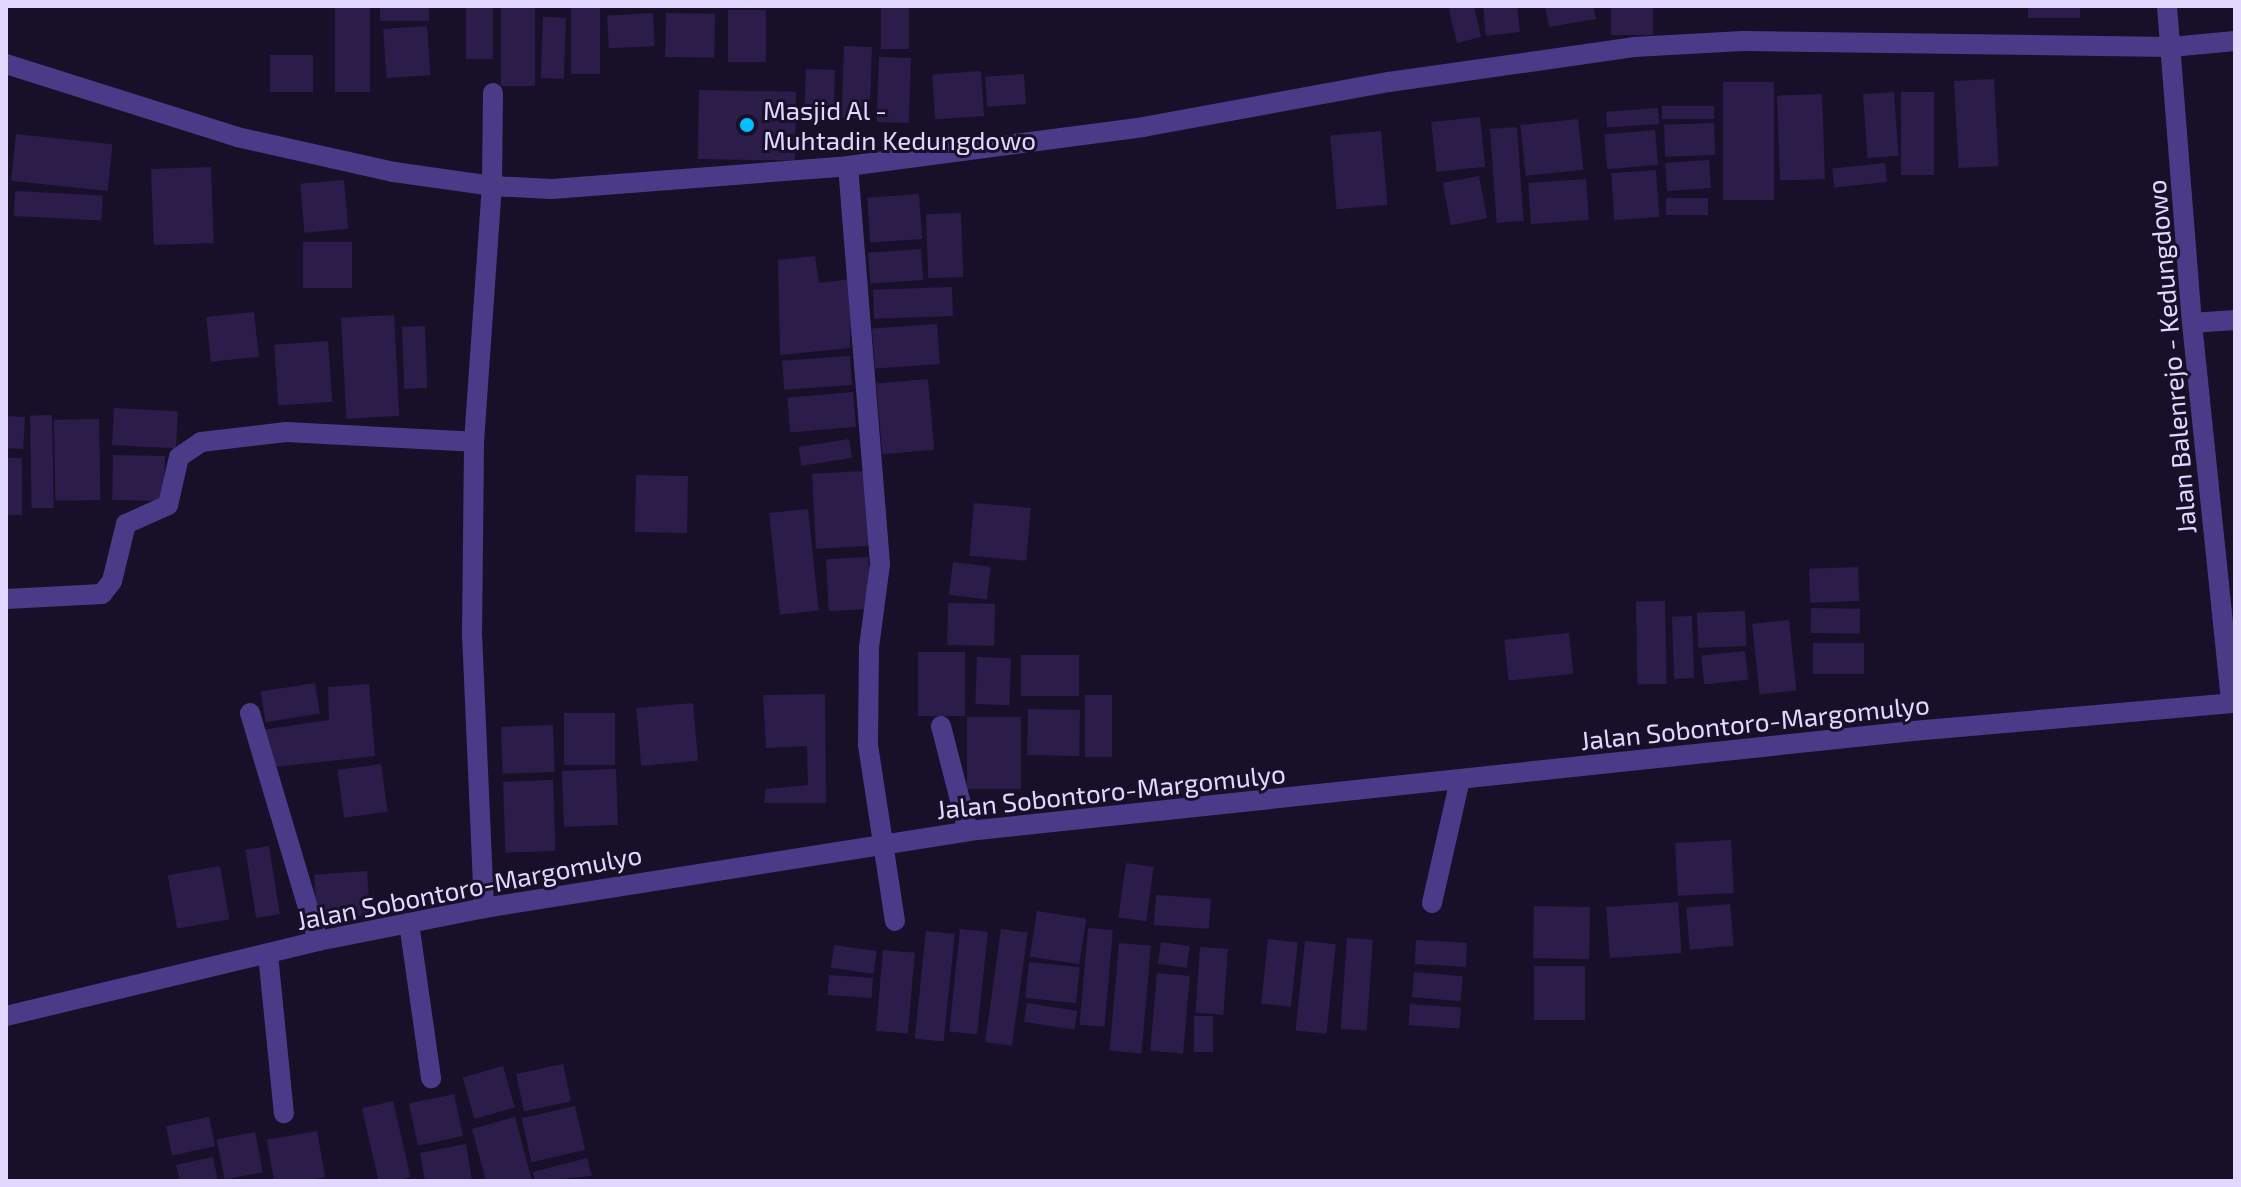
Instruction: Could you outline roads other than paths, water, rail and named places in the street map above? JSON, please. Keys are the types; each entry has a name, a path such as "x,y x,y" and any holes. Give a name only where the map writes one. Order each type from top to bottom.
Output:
{"street":[{"name":"Jalan Balenrejo - Kedungdowo","path":"2167,6 2192,323 2233,703"},
{"path":"6,64 237,137 394,172 492,186 552,189 848,166 1143,127 1405,80 1634,47 1743,41 2171,47 2235,41"},
{"path":"484,908 472,637 474,442 492,186 493,93"},
{"path":"848,166 880,564 868,660 868,745 895,921"},
{"path":"2192,323 2235,320"},
{"path":"6,599 102,594 112,581 126,524 168,505 179,457 194,444 243,433 286,432 474,442"},
{"name":"Jalan Sobontoro-Margomulyo","path":"6,1016 318,941 484,908 968,831 2233,703"},
{"path":"250,713 318,941"},
{"path":"941,726 968,831"},
{"path":"1432,903 1460,780"},
{"path":"409,923 431,1078"},
{"path":"268,954 284,1113"}],"place":[{"name":"Masjid Al - Muhtadin Kedungdowo","path":"747,125"}]}
